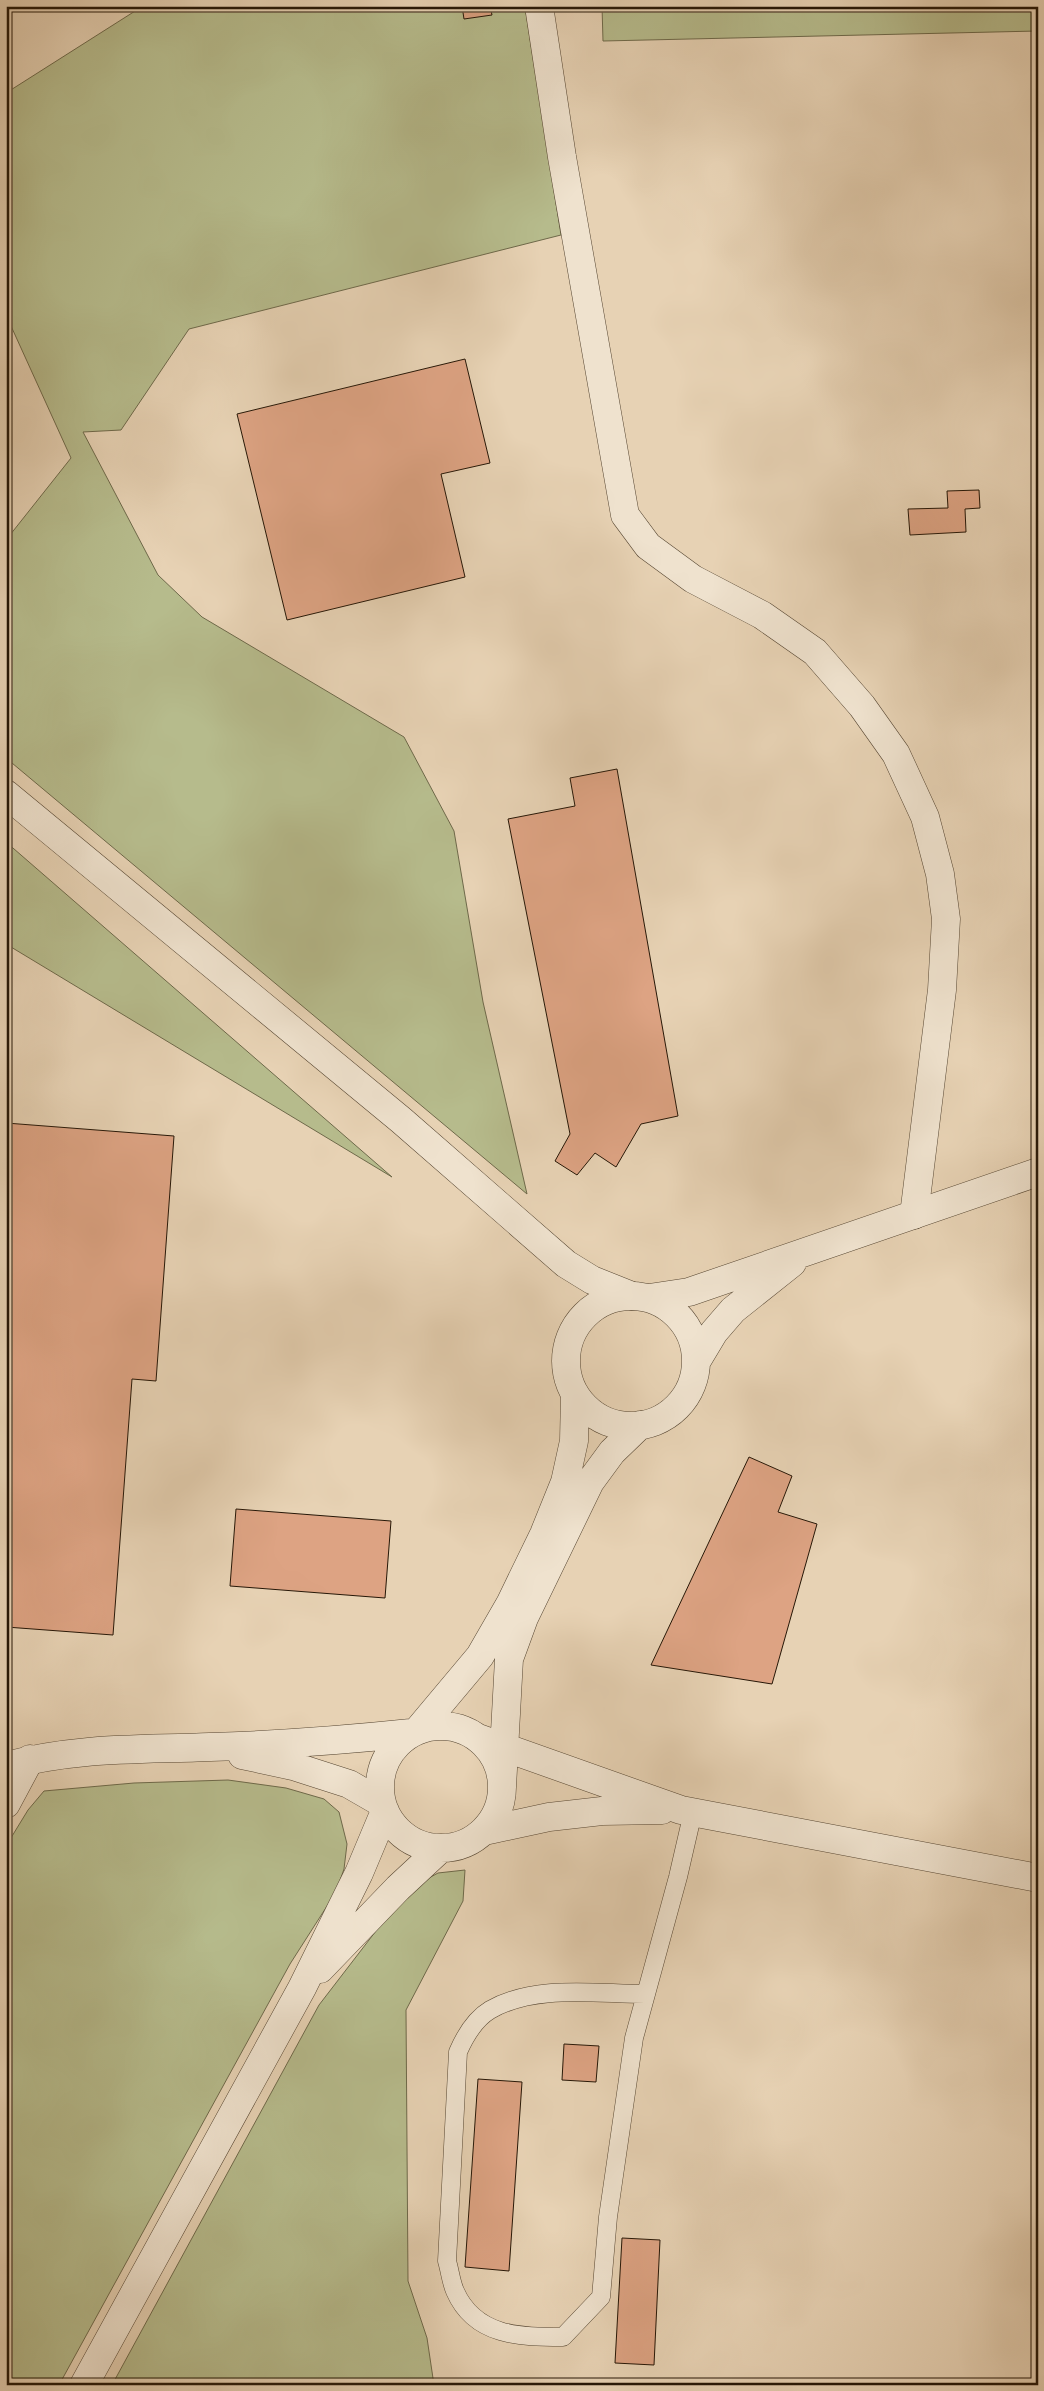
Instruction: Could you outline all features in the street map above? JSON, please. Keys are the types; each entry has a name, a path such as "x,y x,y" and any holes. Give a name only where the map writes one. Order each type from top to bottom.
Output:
{"street":[{"path":"539,6 562,157 625,515 648,546 686,573 762,615 815,652 862,706 896,754 926,817 940,874 946,920 942,990 914,1215"},
{"path":"6,794 401,1120 566,1264 592,1280 668,1308 683,1322 693,1341 696,1362"},
{"path":"640,1426 618,1425 602,1419 589,1411 575,1394 567,1372 566,1361 570,1338 582,1319 599,1305 610,1300 689,1292 1038,1172"},
{"path":"484,1831 497,1811 502,1787 505,1748 504,1721 509,1659 524,1618 590,1482 612,1452 640,1426 664,1417 679,1404 690,1388 696,1362 714,1332 733,1310 809,1250"},
{"path":"575,1394 574,1441 565,1482 544,1534 510,1604 480,1656 414,1732 393,1749 385,1763 380,1778 383,1807 392,1824 403,1836 424,1846 440,1848 463,1844 484,1831 549,1817 602,1811 687,1811"},
{"path":"6,1804 18,1762 110,1749 209,1747 414,1732 434,1726 449,1726 505,1748 687,1811 1038,1878"},
{"path":"478,1738 494,1756 500,1771 502,1787"},
{"path":"209,1747 294,1766 349,1784 383,1807"},
{"path":"84,2385 302,1988 360,1873 383,1807"},
{"path":"302,1988 398,1888 440,1848"}],"lane":[{"path":"645,1994 560,1993 521,1998 490,2010 467,2032 458,2052 447,2261 455,2292 470,2314 488,2327 518,2336 563,2337 601,2298 608,2217 634,2038 678,1876 687,1811"}],"green space":[{"path":"143,6 525,6 561,235 189,329 121,430 83,432 158,575 202,617 404,737 454,831 483,1002 527,1194 6,758 6,540 71,458 6,315 6,93"},
{"path":"602,6 1038,6 1038,31 603,41"},
{"path":"6,842 392,1177 6,944"},
{"path":"228,1780 286,1788 324,1799 339,1812 347,1844 344,1869 336,1892 290,1964 59,2385 6,2385 6,1846 28,1810 44,1791 134,1783"},
{"path":"465,1870 463,1901 406,2010 408,2281 427,2338 434,2385 112,2385 319,2005 389,1914 418,1884 438,1873"}],"building":[{"path":"462,6 490,6 492,15 464,19"},
{"path":"465,359 490,463 441,474 465,577 287,620 237,414"},
{"path":"979,490 980,508 965,509 966,532 910,535 908,509 948,508 947,491"},
{"path":"617,769 678,1116 641,1124 616,1167 595,1153 577,1175 555,1161 570,1134 508,819 575,806 570,778"},
{"path":"6,1123 174,1136 156,1381 132,1379 113,1635 6,1627"},
{"path":"749,1457 792,1476 778,1512 817,1524 772,1684 651,1665"},
{"path":"236,1509 391,1521 385,1598 230,1586"},
{"path":"564,2044 599,2046 596,2082 562,2080"},
{"path":"478,2079 522,2082 509,2271 465,2267"},
{"path":"622,2238 660,2240 654,2365 615,2363"}]}
